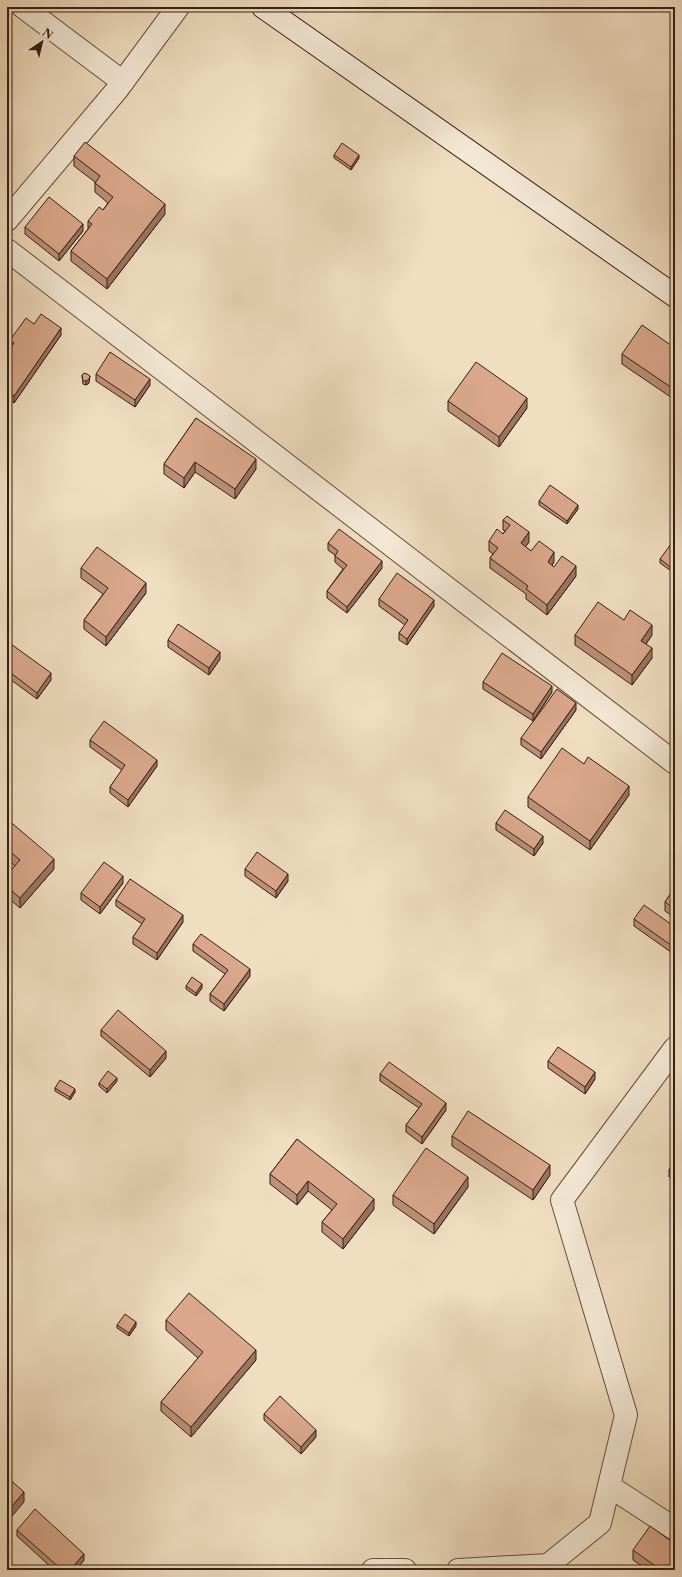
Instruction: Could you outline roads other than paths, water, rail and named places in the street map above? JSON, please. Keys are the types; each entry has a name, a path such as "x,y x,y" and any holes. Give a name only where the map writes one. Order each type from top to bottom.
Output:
{"street":[{"path":"23,7 123,82"},
{"path":"7,220 106,104 178,7"},
{"path":"263,7 675,296"},
{"path":"7,250 675,763"},
{"path":"458,1570 548,1568 600,1523 626,1415 562,1200 675,1048"},
{"path":"609,1486 675,1529"},
{"path":"373,1570 406,1570"}]}
